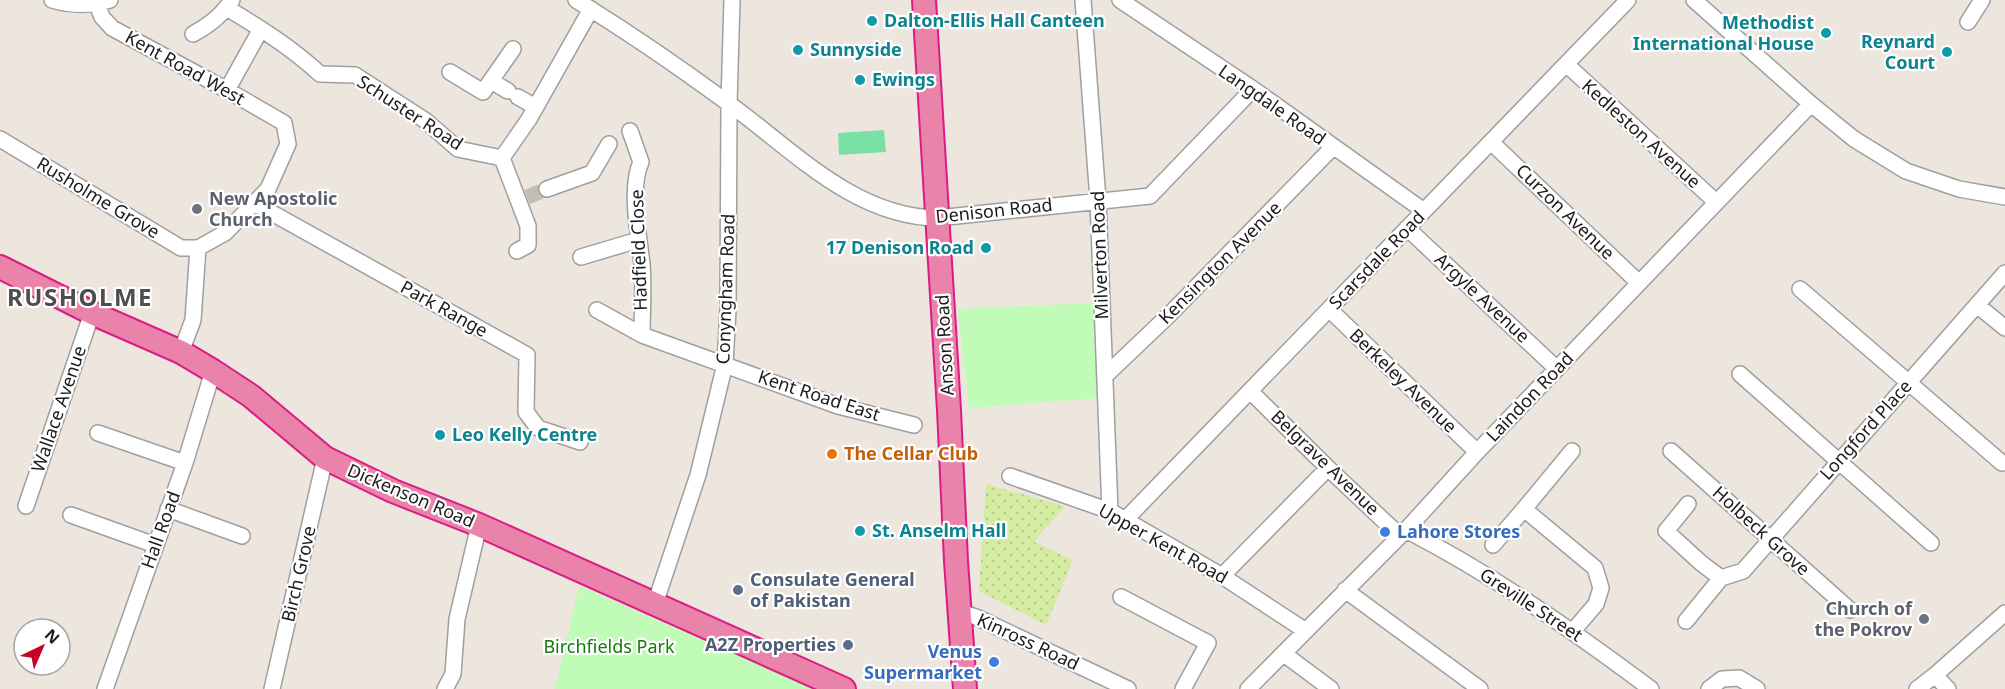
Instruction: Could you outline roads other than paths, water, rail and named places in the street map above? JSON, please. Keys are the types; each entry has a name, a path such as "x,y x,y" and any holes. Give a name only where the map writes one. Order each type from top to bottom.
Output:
{"highway":[{"name":"Anson Road","path":"924,0 965,689"},
{"name":"Dickenson Road","path":"1,272 181,352 251,396 325,458 393,491 479,525 844,689"}],"street":[{"path":"52,0 68,4 103,2"},
{"name":"Denison Road","path":"576,0 729,103 804,162 835,183 873,205 916,218 937,218 1150,196 1253,89"},
{"name":"Conyngham Road","path":"655,604 698,475 725,364 728,310 732,0"},
{"name":"Milverton Road","path":"1083,0 1098,200 1110,511"},
{"name":"Langdale Road","path":"1120,0 1253,89 1424,211"},
{"name":"Scarsdale Road","path":"1125,520 1628,0"},
{"path":"1694,0 1854,139 1906,171 1959,189 2005,197"},
{"path":"1968,22 1982,0"},
{"name":"Kent Road West","path":"103,2 102,17 112,28 284,123 288,144 268,189 255,204"},
{"name":"Schuster Road","path":"193,34 202,29 229,4 303,58 321,74 355,75 426,121 458,149 502,158"},
{"path":"517,251 528,245 528,226 523,198 502,158 536,107 591,9"},
{"path":"227,90 261,29"},
{"path":"450,72 483,92 513,50"},
{"name":"Kedleston Avenue","path":"1566,64 1716,202"},
{"path":"491,81 536,107"},
{"name":"Laindon Road","path":"1248,689 1403,533 1477,452 1811,104"},
{"name":"Hadfield Close","path":"630,132 640,162 636,174 638,240 642,266 642,335"},
{"name":"Rusholme Grove","path":"0,139 181,248 198,248"},
{"name":"Curzon Avenue","path":"1491,142 1639,283"},
{"path":"547,189 592,173 609,144"},
{"name":"Kensington Avenue","path":"1105,376 1177,307 1333,147"},
{"path":"181,352 193,320 198,248 225,233 255,204"},
{"name":"Park Range","path":"255,204 527,355 526,412 538,428 580,442"},
{"name":"Argyle Avenue","path":"1407,228 1557,369"},
{"path":"581,257 638,240"},
{"name":"Longford Place","path":"1686,621 1721,578 1743,571 2005,273"},
{"path":"1800,289 2002,463"},
{"path":"1977,305 2005,328"},
{"name":"Berkeley Avenue","path":"1329,309 1477,452"},
{"path":"597,310 642,335 725,364"},
{"name":"Wallace Avenue","path":"26,506 92,313"},
{"name":"Kent Road East","path":"725,364 838,406 914,425"},
{"name":"Hall Road","path":"105,689 185,463 213,371"},
{"path":"1740,374 1931,543"},
{"name":"Belgrave Avenue","path":"1250,391 1328,468 1403,533"},
{"path":"98,433 185,463"},
{"path":"1493,545 1572,451"},
{"name":"Holbeck Grove","path":"1671,451 1850,610"},
{"name":"Birch Grove","path":"273,689 325,458"},
{"path":"1222,576 1328,468"},
{"name":"Upper Kent Road","path":"1010,476 1110,511 1222,576 1306,631"},
{"path":"1688,504 1662,536 1721,578"},
{"path":"168,509 242,536"},
{"path":"1524,509 1595,568 1601,588 1596,604 1573,631"},
{"path":"71,515 155,545"},
{"path":"445,689 453,674 457,619 479,525"},
{"name":"Greville Street","path":"1403,533 1461,558 1573,631 1651,689"},
{"path":"1345,590 1480,689"},
{"path":"1121,597 1208,643 1183,689"},
{"name":"Kinross Road","path":"960,612 976,617 1128,689"},
{"path":"1917,689 2005,613"},
{"path":"1284,654 1331,689"},
{"path":"1935,675 1948,689"},
{"path":"1709,689 1722,679 1738,678 1757,689"}],"tunnel":[{"path":"527,197 547,189"}],"place":[{"name":"Dalton-Ellis Hall Canteen","path":"872,21"},
{"name":"Methodist International House","path":"1826,33"},
{"name":"Sunnyside","path":"798,50"},
{"name":"Reynard Court","path":"1947,52"},
{"name":"Ewings","path":"860,80"},
{"name":"New Apostolic Church","path":"197,209"},
{"name":"17 Denison Road","path":"986,248"},
{"name":"Leo Kelly Centre","path":"440,435"},
{"name":"The Cellar Club","path":"832,454"},
{"name":"St. Anselm Hall","path":"860,531"},
{"name":"Lahore Stores","path":"1385,532"},
{"name":"Consulate General of Pakistan","path":"738,590"},
{"name":"Church of the Pokrov","path":"1924,619"},
{"name":"A2Z Properties","path":"848,645"},
{"name":"Venus Supermarket","path":"994,662"}],"district":[{"name":"RUSHOLME","path":"80,298"}],"park label":[{"name":"Birchfields Park","path":"609,647"}]}
